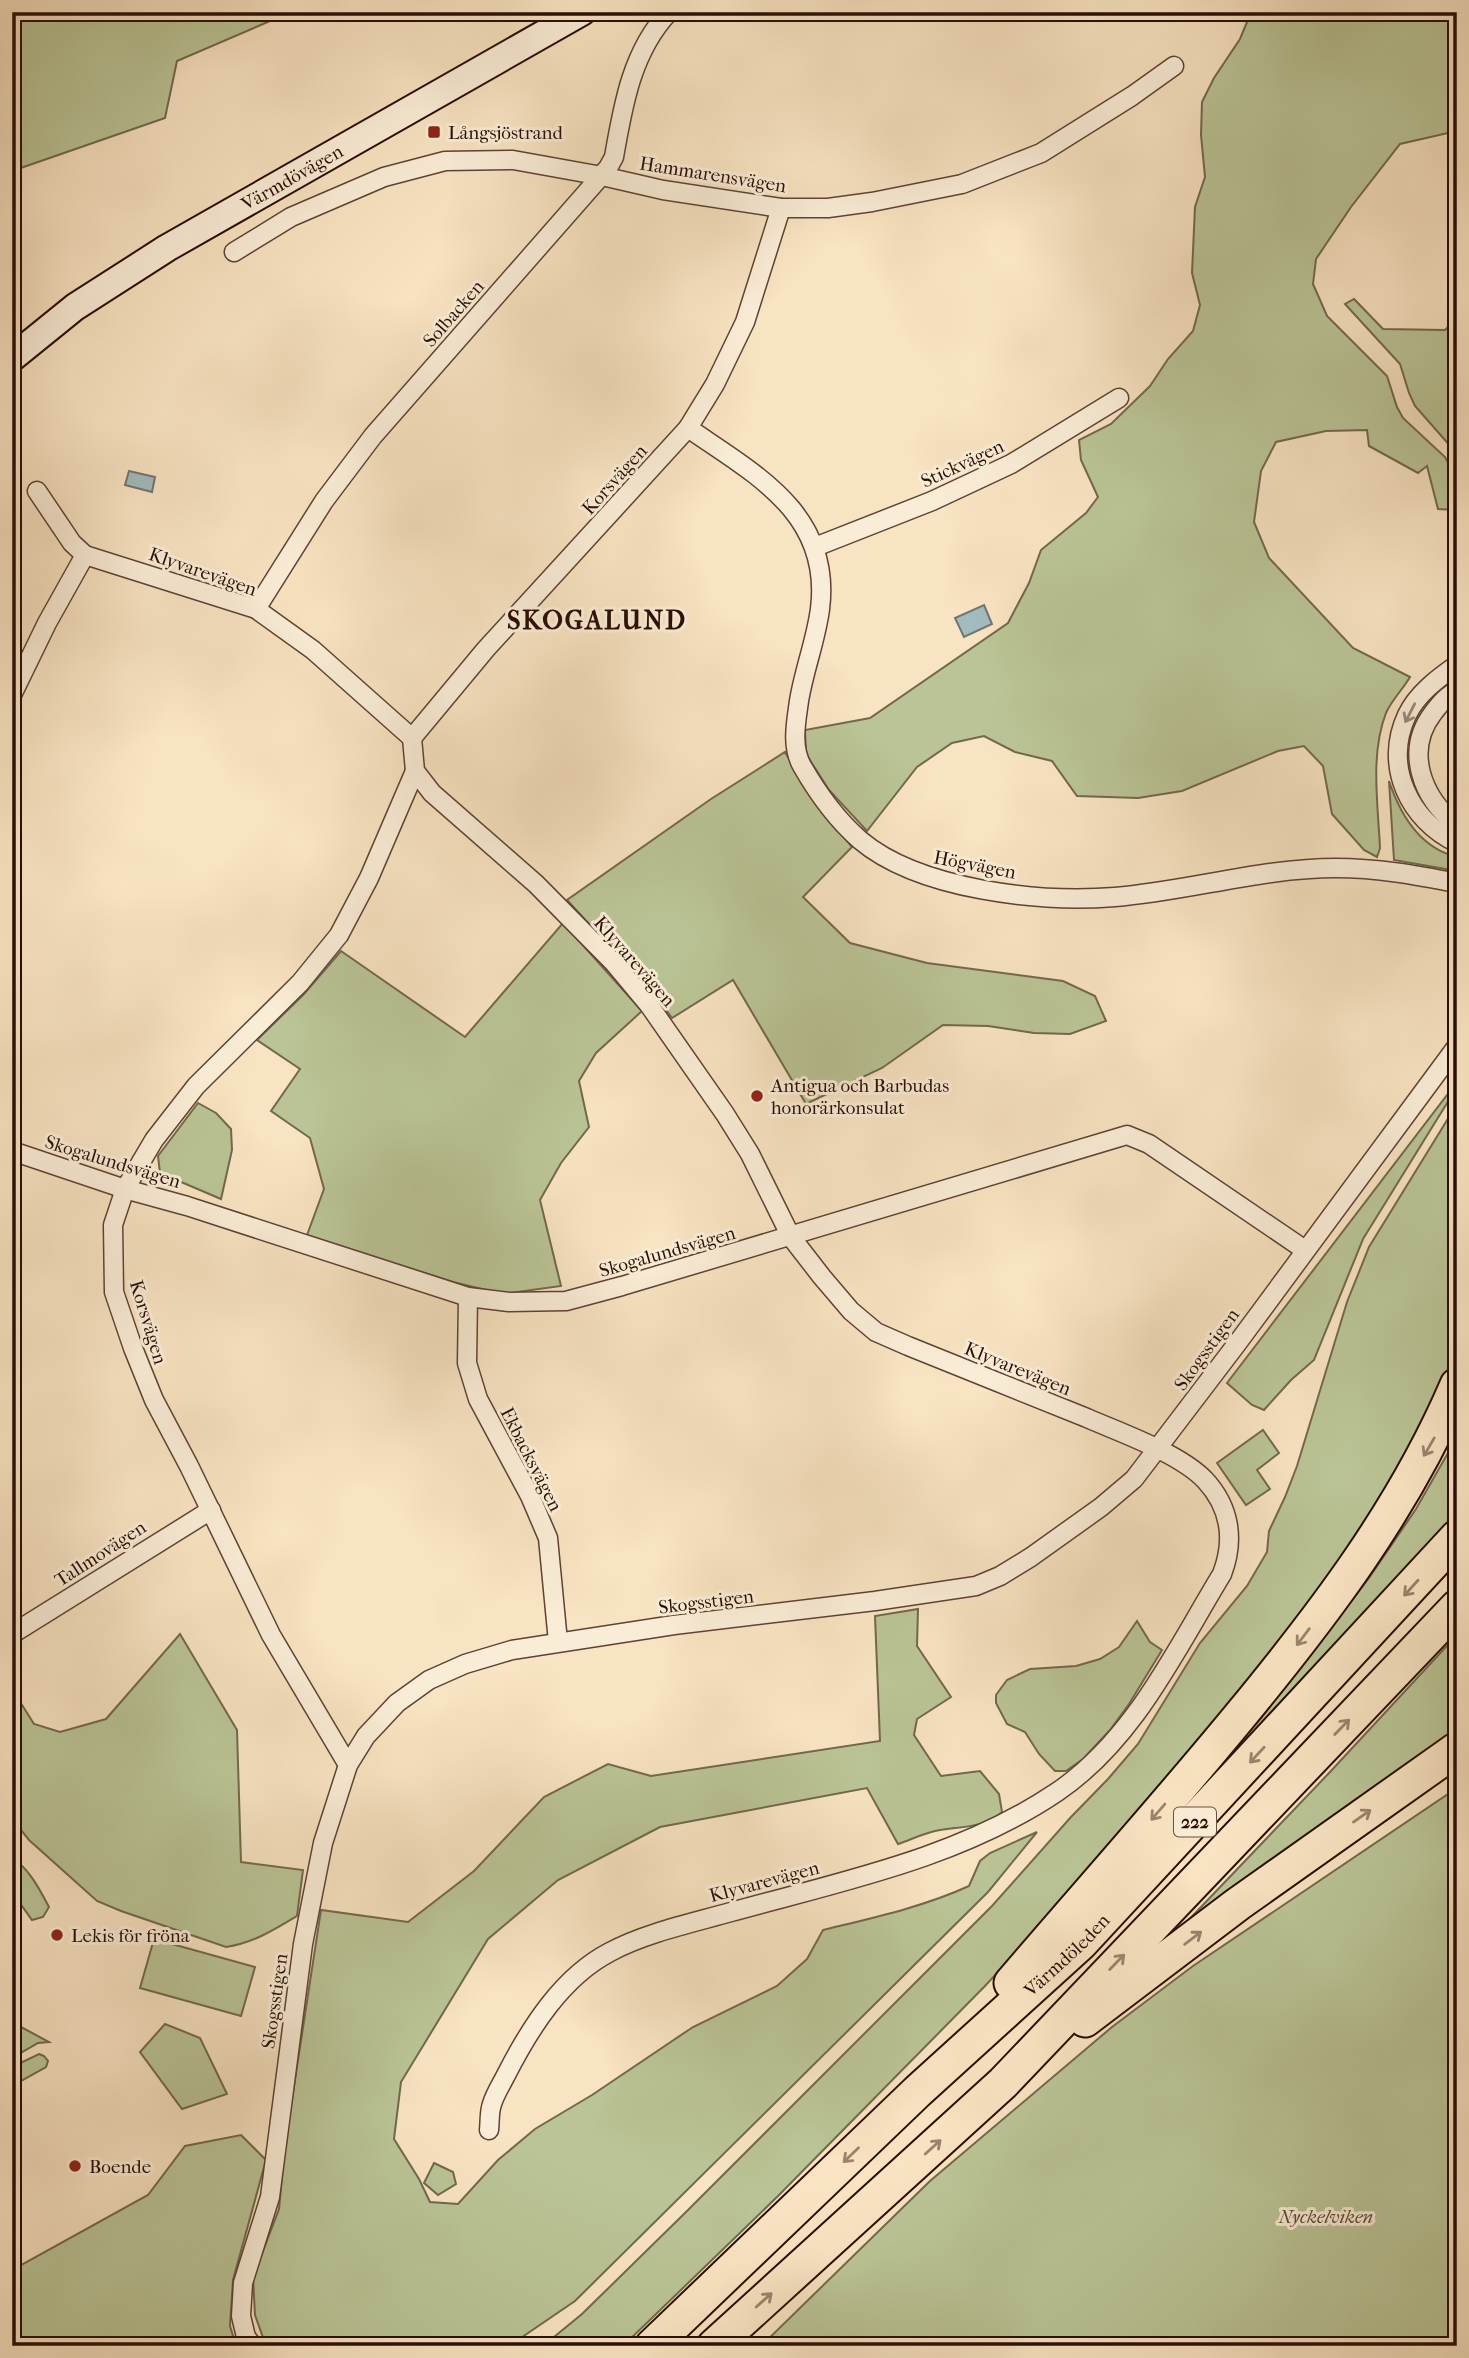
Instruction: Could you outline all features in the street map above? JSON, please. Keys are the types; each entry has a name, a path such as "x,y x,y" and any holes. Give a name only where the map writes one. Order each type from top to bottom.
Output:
{"highway":[{"path":"918,2091 1288,1657 1346,1580 1399,1500 1435,1437 1457,1385"},
{"name":"Värmdöleden","path":"652,2346 918,2091 1081,1943 1457,1537"},
{"name":"Värmdöleden","path":"714,2346 1003,2083 1457,1607"},
{"path":"1003,2083 1238,1904 1457,1749"}],"main road":[{"name":"Värmdövägen","path":"12,358 75,307 145,262 582,12"}],"street":[{"name":"Solbacken","path":"256,609 324,501 373,436 602,176 614,156 630,80 653,33 669,12"},
{"name":"Hammarensvägen","path":"234,252 291,218 384,177 428,164 475,159 513,160 663,190 781,208 828,208 962,184 1041,153 1132,96 1174,66"},
{"name":"Korsvägen","path":"412,738 486,649 688,428 715,384 745,322 781,208"},
{"name":"Stickvägen","path":"815,547 933,501 1011,464 1119,398"},
{"name":"Högvägen","path":"688,428 766,481 787,503 815,547 820,575 820,608 801,688 794,731 796,746 800,762 829,808 860,840 883,856 919,874 987,889 1054,898 1118,897 1182,886 1336,868 1395,871 1457,883"},
{"path":"12,695 47,623 85,555 72,543 37,491"},
{"name":"Klyvarevägen","path":"85,555 256,609 313,650 412,738"},
{"path":"1457,665 1429,687 1408,715 1398,756 1404,786 1416,810 1431,828 1457,843"},
{"path":"1457,691 1448,695 1424,726 1418,763 1426,789 1444,814 1457,825"},
{"path":"412,738 415,771"},
{"name":"Korsvägen","path":"348,1765 271,1635 154,1400 114,1292 113,1225 125,1189 154,1140 196,1086 300,983 339,935 369,878 415,771"},
{"name":"Klyvarevägen","path":"415,771 432,793 536,884 614,963 649,1005 750,1154 792,1237 851,1311 876,1332 1157,1449 1198,1473 1214,1491 1227,1520 1229,1555 1222,1574 1139,1710 1099,1756 1059,1791 966,1843 904,1864 693,1923 609,1952 586,1968 557,1995 522,2043 491,2106 489,2130"},
{"name":"Skogsstigen","path":"253,2346 246,2337 241,2316 243,2283 270,2197 303,1944 323,1843 348,1765 366,1736 397,1703 429,1680 465,1664 512,1650 674,1625 976,1586 1000,1576 1031,1557 1101,1507 1134,1479 1457,1046"},
{"name":"Skogalundsvägen","path":"12,1151 468,1297 509,1302 566,1300 792,1237 1127,1135 1149,1144 1306,1250"},
{"name":"Ekbacksvägen","path":"468,1297 467,1363 478,1399 530,1496 548,1538 558,1642"},
{"name":"Tallmovägen","path":"12,1634 211,1510"}],"green space":[{"path":"12,12 291,12 177,61 165,118 12,171"},
{"path":"1247,12 1457,12 1457,131 1400,144 1351,207 1316,259 1313,284 1327,316 1387,376 1403,418 1445,457 1451,468 1455,510 1438,509 1427,466 1418,473 1369,446 1367,430 1326,431 1276,442 1261,471 1254,522 1269,558 1353,648 1410,677 1386,713 1378,745 1376,780 1380,848 1377,857 1364,850 1332,814 1323,766 1304,746 1278,751 1182,791 1138,798 1077,796 1052,761 1015,752 984,736 952,743 917,767 867,831 829,790 806,754 805,730 870,718 1008,623 1029,583 1041,550 1086,513 1098,497 1081,460 1079,440 1111,424 1150,386 1168,359 1193,331 1200,305 1192,273 1195,207 1205,177 1201,135 1202,102 1214,78 1240,39 1247,22"},
{"path":"1354,299 1383,329 1445,330 1457,318 1457,444 1452,448 1415,406 1400,364 1345,304"},
{"path":"785,752 810,795 852,847 803,897 850,943 927,963 1063,981 1095,996 1106,1021 1070,1034 1034,1033 988,1026 943,1025 882,1068 806,1104 733,980 672,1018 567,900 711,799"},
{"path":"1389,781 1399,806 1413,828 1432,846 1457,857 1457,871 1394,860"},
{"path":"563,923 642,1011 596,1053 579,1081 589,1127 561,1163 540,1200 561,1286 503,1294 453,1282 307,1235 324,1189 310,1138 271,1111 300,1069 257,1040 304,994 341,951 465,1037"},
{"path":"1457,1082 1457,1087 1363,1239 1314,1360 1291,1380 1264,1410 1252,1405 1227,1383"},
{"path":"198,1103 216,1113 231,1129 232,1150 221,1199 160,1173 158,1156"},
{"path":"1457,1104 1457,1352 1442,1388 1384,1497 1300,1619 1059,1907 778,2196 623,2346 543,2346 582,2314 992,1906 1138,1744 1200,1643 1247,1586 1267,1552 1269,1531 1297,1466 1347,1302 1369,1247"},
{"path":"1263,1430 1279,1453 1257,1470 1270,1489 1246,1505 1217,1463"},
{"path":"1457,1437 1457,1520 1275,1715 1169,1819 1314,1650 1369,1578 1416,1509"},
{"path":"918,1609 917,1646 951,1697 917,1719 914,1735 941,1776 980,1771 999,1794 1002,1812 979,1824 935,1831 898,1844 867,1788 660,1827 558,1880 488,1939 401,2082 394,2139 430,2202 458,2204 498,2160 535,2129 592,2095 693,2027 777,1986 807,1959 823,1930 916,1906 969,1886 980,1861 990,1853 1037,1832 988,1892 575,2301 509,2346 266,2346 255,2315 253,2277 279,2209 285,2145 321,1910 408,1922 474,1871 544,1797 608,1764 651,1776 880,1741 875,1616"},
{"path":"1137,1621 1150,1642 1162,1650 1110,1730 1083,1759 1066,1771 1055,1771 1039,1754 1025,1732 1007,1724 996,1703 996,1695 1007,1680 1030,1669 1076,1666 1100,1659 1119,1647"},
{"path":"180,1634 237,1730 241,1862 303,1870 297,1916 254,1939 226,1947 97,1901 29,1840 12,1819 12,1689 34,1724 60,1732 106,1719"},
{"path":"1457,1635 1457,1734 1179,1930 1330,1772"},
{"name":"Nyckelviken","path":"1457,1788 1457,2346 761,2346 930,2181 1112,2027 1193,1966"},
{"path":"12,1858 29,1873 49,1907 43,1917 32,1920 12,1892"},
{"path":"154,1939 255,1967 241,2016 140,1988"},
{"path":"165,2024 200,2038 227,2094 182,2109 140,2052"},
{"path":"21,2027 49,2042 38,2043 12,2058 12,2045 20,2037"},
{"path":"39,2054 48,2061 46,2067 12,2086 12,2067"},
{"path":"241,2135 266,2160 233,2280 230,2326 236,2346 12,2346 12,2270 148,2195 185,2146"},
{"path":"434,2163 453,2172 456,2184 438,2195 424,2183"}],"water":[{"path":"129,471 155,477 152,492 125,485"},
{"path":"984,605 992,624 964,637 955,618"}],"place":[{"name":"Långsjöstrand","path":"434,132"},
{"name":"Antigua och Barbudas honorärkonsulat","path":"757,1096"},
{"name":"Lekis för fröna","path":"57,1935"},
{"name":"Boende","path":"75,2166"}],"district":[{"name":"SKOGALUND","path":"597,620"}]}
